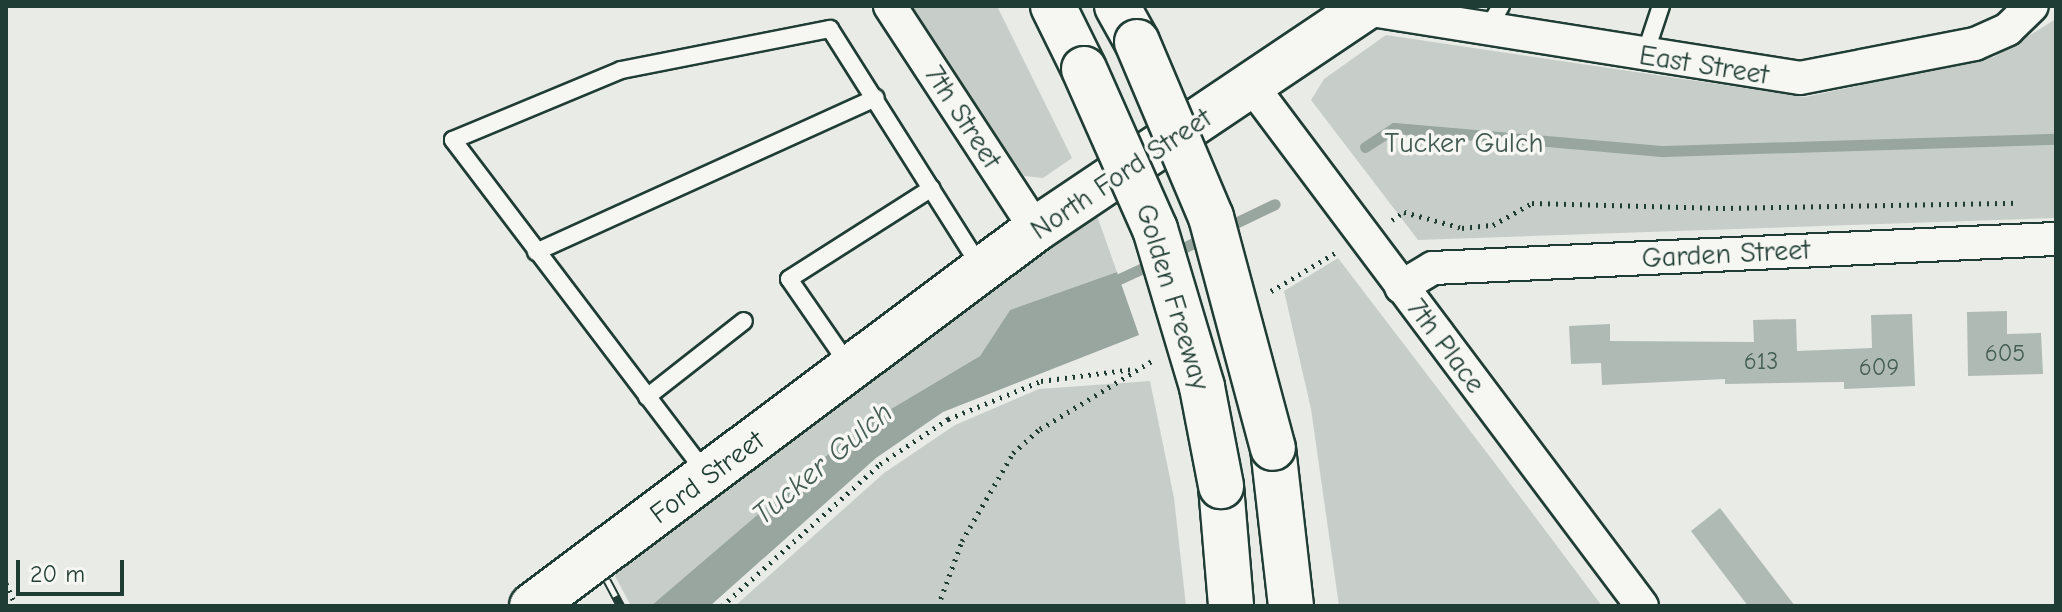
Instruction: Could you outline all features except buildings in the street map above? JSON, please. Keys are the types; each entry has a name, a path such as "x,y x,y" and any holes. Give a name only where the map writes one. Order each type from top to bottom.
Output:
{"main road":[{"name":"Golden Freeway","path":"1053,6 1084,69 1164,255 1202,387 1221,486 1231,606"},
{"name":"North Ford Street","path":"866,357 1036,229 1367,7"},
{"name":"Golden Freeway","path":"1125,18 1211,217 1273,448 1291,606"},
{"name":"Ford Street","path":"532,606 866,357"}],"street":[{"name":"7th Street","path":"890,6 1036,229"},
{"name":"East Street","path":"1367,7 1494,18 1644,57 1800,78 1975,44 2008,29 2032,6"},
{"name":"7th Place","path":"1252,86 1642,606"},
{"name":"Garden Street","path":"1401,287 1433,268 2056,239"}],"lane":[{"path":"1644,57 1661,6"},
{"path":"709,476 453,140 621,70 830,29 982,269"},
{"path":"536,252 876,98"},
{"path":"866,357 789,279 932,188"},
{"path":"647,397 744,321"}],"path":[{"path":"722,606 880,464 948,419 1041,381 1139,369 1040,429 1013,453 962,541 938,606"},
{"path":"6,583 16,606"}],"green space":[{"path":"908,6 997,6 1072,158 1043,178 1024,176"},
{"name":"Tucker Gulch","path":"2056,19 2056,218 1418,240 1311,100 1324,79 1386,35 1805,97 1994,57"},
{"path":"1095,210 1117,272 1010,310 980,356 859,428 684,582 651,606 631,606 615,576 623,559"},
{"path":"1338,258 1602,606 1339,606 1311,409 1284,291"},
{"path":"1150,381 1174,498 1186,606 735,606 884,473 955,425 1039,389"}],"water":[{"name":"Tucker Gulch","path":"1117,272 1139,335 943,412 876,458 710,606 651,606 859,428 980,356 1010,310"}],"waterway":[{"name":"Tucker Gulch","path":"1365,147 1394,128 1664,151 2056,139"},
{"name":"Tucker Gulch","path":"1225,228 1275,204"},
{"name":"Tucker Gulch","path":"1171,254 1206,237"},
{"name":"Tucker Gulch","path":"1106,285 1156,262"}],"railway":[{"path":"607,580 621,606"}]}
